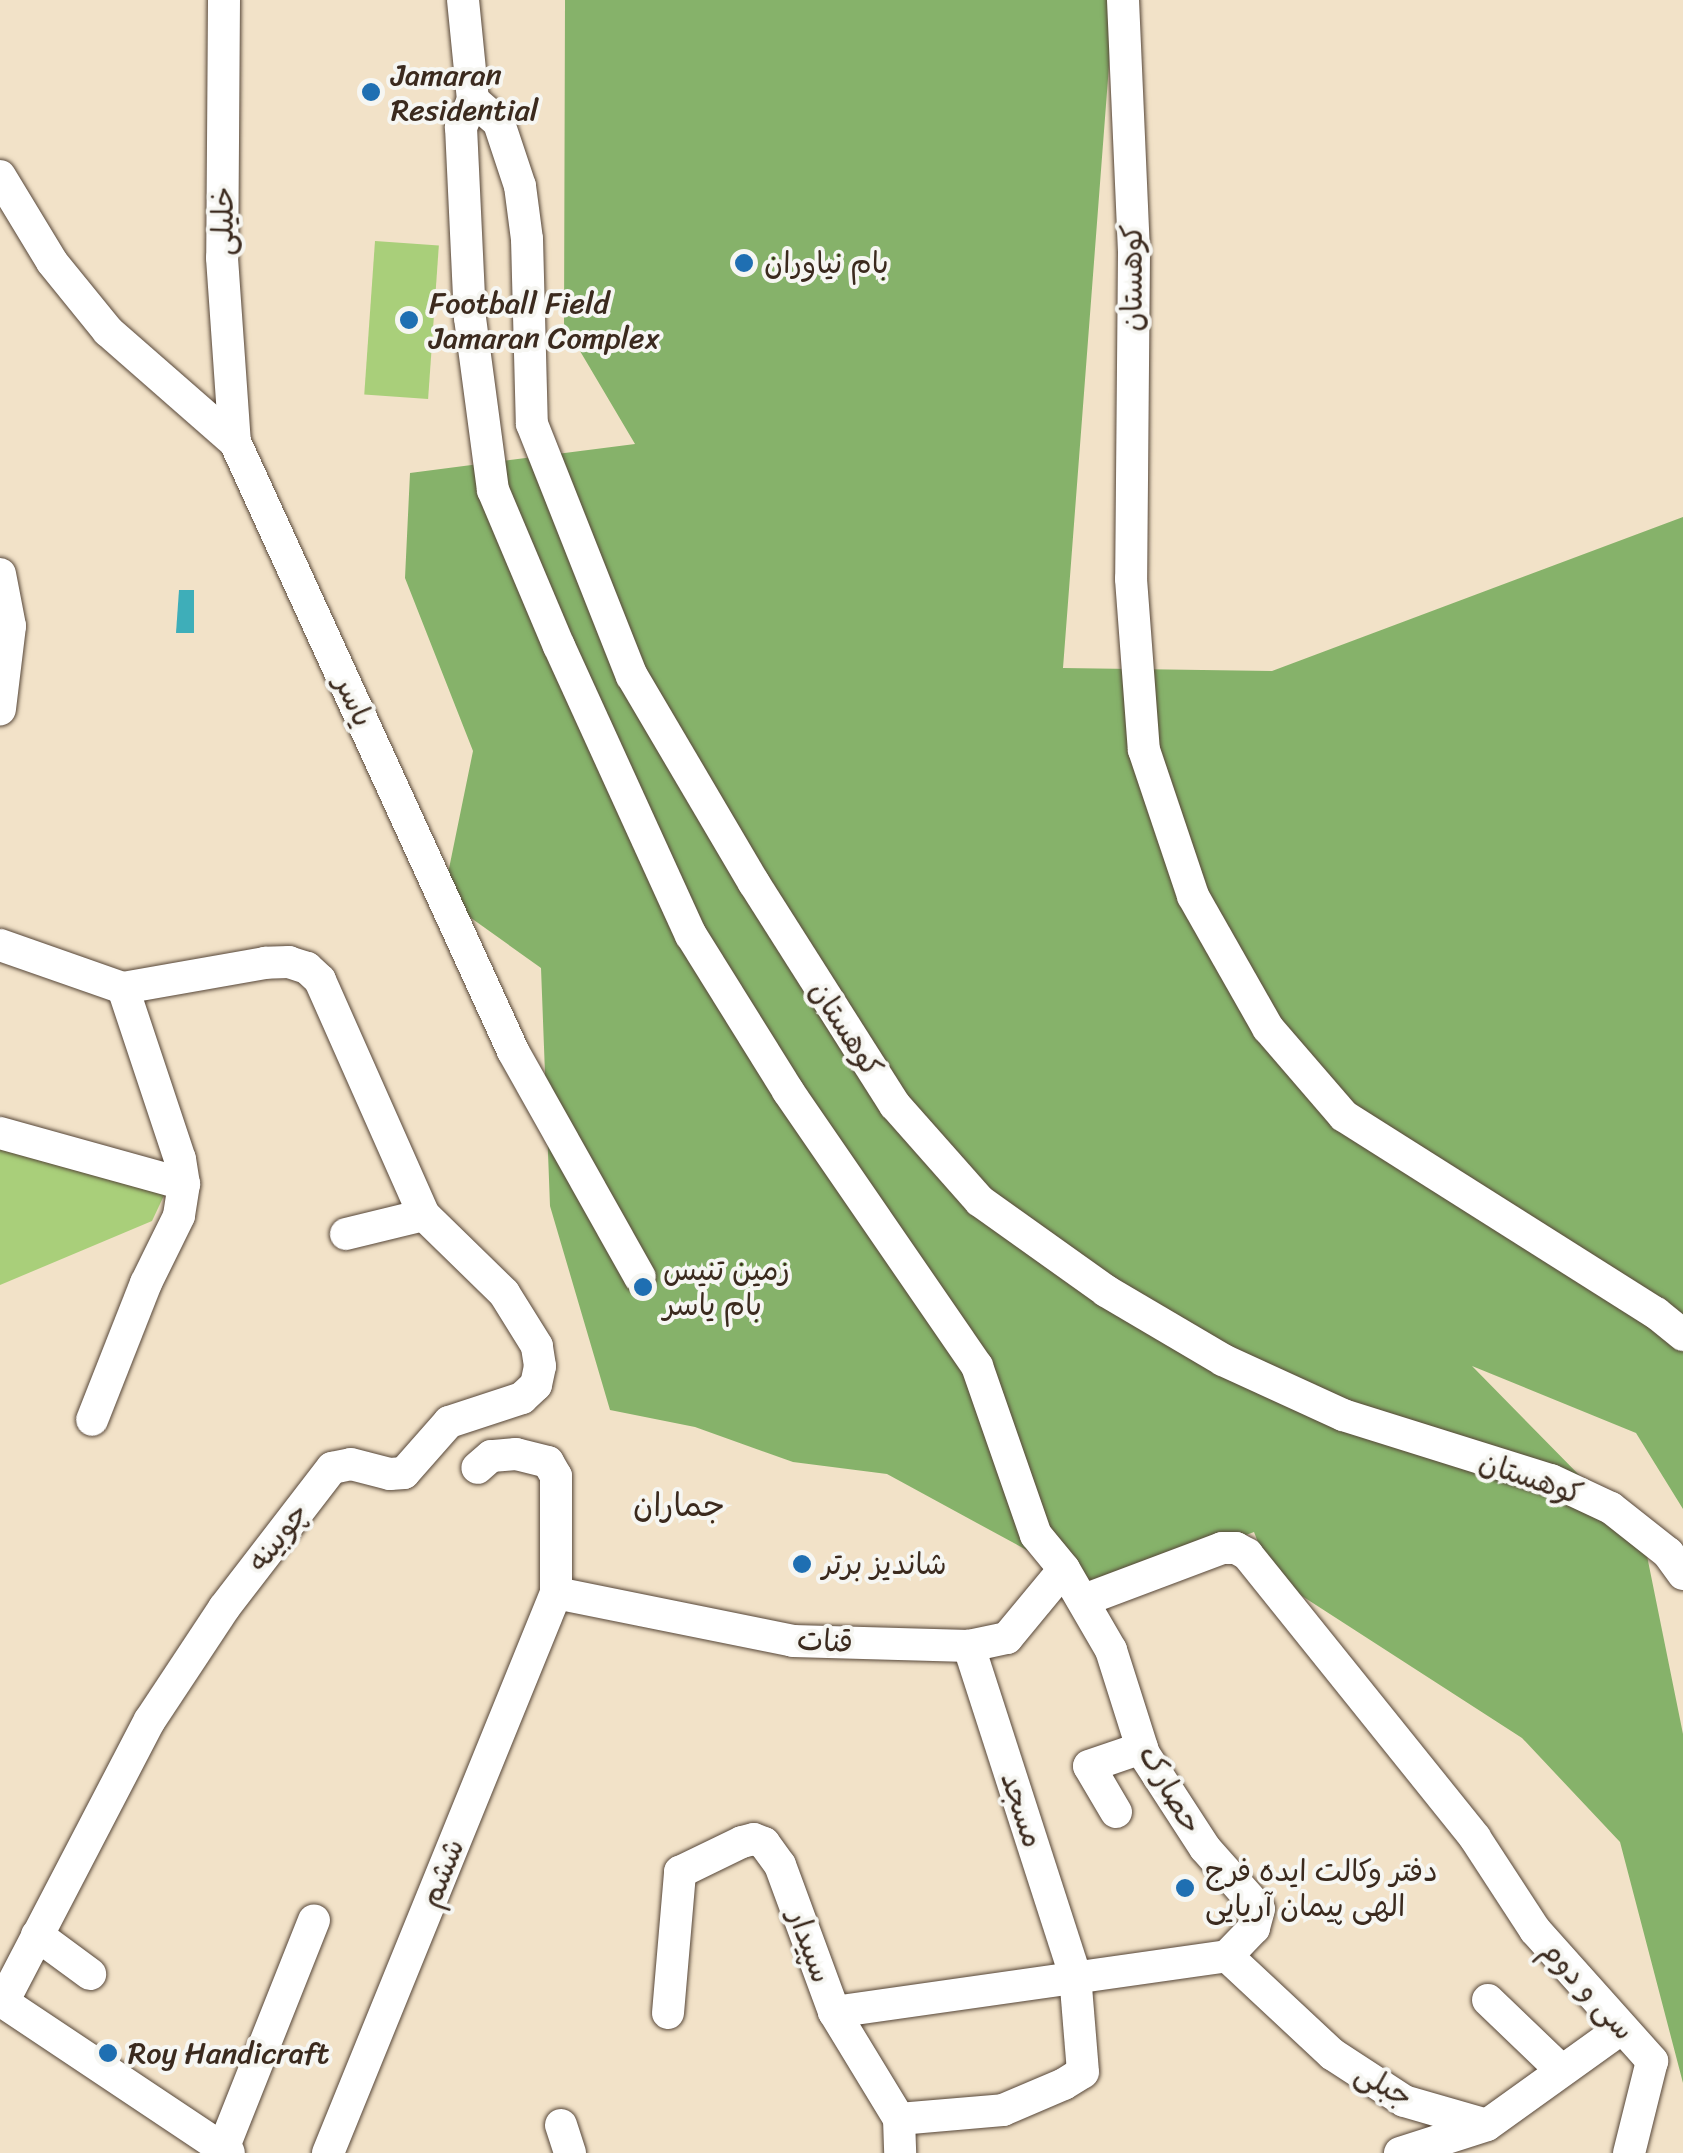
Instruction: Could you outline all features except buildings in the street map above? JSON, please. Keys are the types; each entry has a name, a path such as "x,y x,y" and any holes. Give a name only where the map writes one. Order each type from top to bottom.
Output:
{"street":[{"name":"خلیلی","path":"224,0 222,258 235,442"},
{"path":"463,0 473,100 462,127 470,318 493,490 558,646 691,935 788,1091 978,1366 1036,1535 1064,1569"},
{"name":"کوهستان","path":"1122,0 1134,250 1131,579 1144,750 1193,896 1268,1028 1344,1116 1683,1335"},
{"name":"کوهستان","path":"473,100 499,123 520,186 527,238 532,424 632,676 754,883 895,1105 980,1200 1106,1291 1223,1360 1343,1415 1551,1480 1611,1508 1668,1553 1683,1574"},
{"name":"یاسر","path":"0,176 52,262 108,332 235,442 513,1052 640,1277"},
{"path":"0,574 10,626 0,709"},
{"name":"چوبینه","path":"0,945 123,988 265,963 289,962 307,968 320,980 330,1001 424,1215 504,1293 537,1346 536,1386 522,1398 475,1410 450,1422 404,1472 390,1474 351,1464 332,1468 224,1608 150,1720 1,2001"},
{"path":"92,1420 146,1283 179,1216 184,1184 180,1159 123,988"},
{"path":"0,1133 184,1184"},
{"path":"346,1234 424,1215"},
{"path":"477,1468 492,1456 516,1454 548,1462 556,1476 556,1592"},
{"name":"سی و دوم","path":"1084,1600 1222,1548 1236,1548 1247,1554 1475,1838 1535,1930 1652,2062 1630,2153"},
{"name":"حصارک","path":"1064,1569 1111,1650 1142,1748 1205,1848 1258,1909 1254,1928 1228,1956"},
{"name":"قنات","path":"556,1592 794,1641 970,1646 1007,1638 1064,1569"},
{"name":"ششم","path":"328,2153 556,1592"},
{"name":"مسجد","path":"900,2119 1004,2110 1082,2072 1075,1975 970,1646"},
{"path":"1116,1812 1089,1766 1142,1748"},
{"name":"سپیدار","path":"668,2013 680,1872 754,1839 764,1844 780,1865 834,2012 972,1996 1075,1975 1228,1956"},
{"path":"1,2001 226,2151 314,1920"},
{"path":"38,1934 90,1974"},
{"name":"جبلی","path":"1228,1956 1332,2054 1404,2101 1488,2125"},
{"path":"1488,2000 1560,2069"},
{"path":"834,2012 900,2119 900,2153"},
{"path":"1400,2153 1488,2125 1560,2069 1622,2028"}],"green space":[{"path":"565,0 1114,0 1063,668 1272,671 1683,517 1683,1509 1636,1433 1472,1366 1644,1541 1683,1734 1683,2083 1620,1842 1522,1738 1271,1576 1254,1532 1100,1590 887,1474 793,1462 695,1427 610,1410 550,1206 541,968 443,898 473,751 405,578 410,473 635,444 564,324"},
{"name":"Football Field Jamaran Complex","path":"375,241 439,245 428,399 364,395"},
{"path":"0,1141 167,1189 152,1221 0,1285"}],"water":[{"path":"179,590 194,590 194,633 176,633"}],"place":[{"name":"Jamaran Residential","path":"371,92"},
{"name":"بام نیاوران","path":"744,263"},
{"name":"Football Field Jamaran Complex","path":"409,320"},
{"name":"زمین تنیس بام یاسر","path":"643,1287"},
{"name":"شاندیز برتر","path":"802,1564"},
{"name":"دفتر وکالت ایده فرج الهی پیمان آریایی","path":"1185,1888"},
{"name":"Roy Handicraft","path":"108,2053"}],"district":[{"name":"جماران","path":"679,1506"}]}
